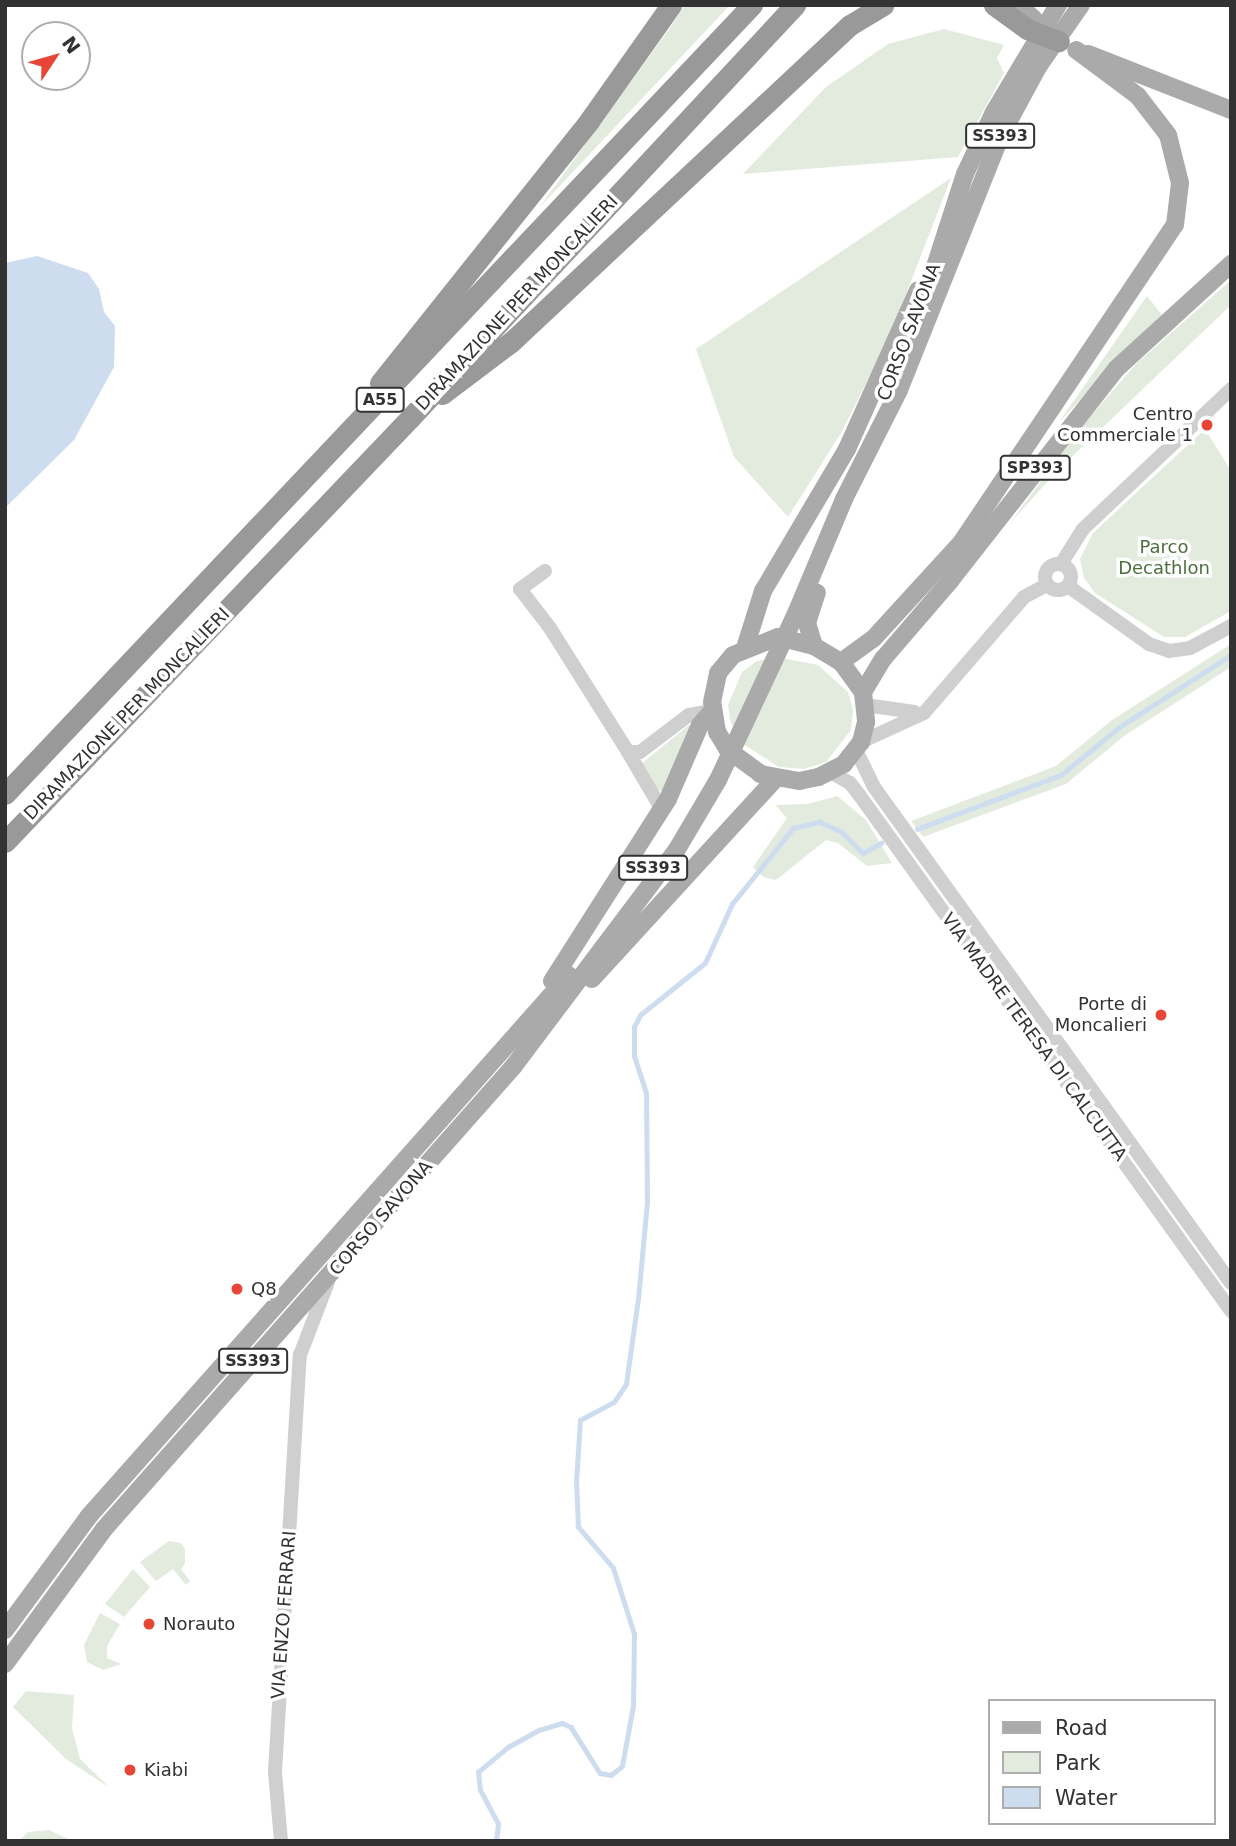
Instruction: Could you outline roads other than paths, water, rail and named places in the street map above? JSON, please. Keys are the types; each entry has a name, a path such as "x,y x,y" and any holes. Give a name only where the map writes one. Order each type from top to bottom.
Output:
{"highway":[{"path":"300,485 589,121 671,5"},
{"name":"DIRAMAZIONE PER MONCALIERI","path":"5,794 752,5"},
{"name":"DIRAMAZIONE PER MONCALIERI","path":"5,842 410,418 795,5"},
{"path":"410,418 511,342 850,25 883,5"},
{"path":"994,5 1027,29 1067,45"}],"main road":[{"path":"841,662 873,639 904,608 980,516 1167,241 1178,212 1178,167 1160,120 1138,96 1067,45 1018,5"},
{"name":"CORSO SAVONA","path":"792,610 831,501 894,382 946,226 994,112 1058,5"},
{"name":"CORSO SAVONA","path":"5,1664 104,1529 331,1276 513,1067 676,851 715,776 946,280 1000,137 1038,66 1081,5"},
{"path":"1067,45 1231,110"},
{"path":"745,648 763,591 848,449 946,226"},
{"name":"SP393","path":"864,699 883,659 950,581 1116,369 1231,264"},
{"path":"814,646 808,636 809,612 853,504 908,394 946,280"},
{"path":"778,637 814,646 841,662 864,699 858,746 830,772 799,781 775,779 761,774 728,750 717,732 712,712 713,687 719,673 745,648 778,637"},
{"path":"497,1056 570,957 662,810 701,725 712,712"},
{"name":"CORSO SAVONA","path":"5,1630 89,1516 611,924 715,776"},
{"path":"513,1067 775,779"}],"street":[{"path":"1047,585 1047,569 1062,564 1083,529 1231,389"},
{"path":"1047,585 1058,591 1068,586 1072,576 1062,564"},
{"path":"545,571 520,589 550,628 662,810"},
{"path":"858,746 924,713 1024,597 1047,585"},
{"path":"1068,586 1149,644 1169,651 1189,649 1231,626"},
{"path":"864,699 892,712 924,713"},
{"path":"628,752 640,752 689,715 712,712"},
{"name":"VIA MADRE TERESA DI CALCUTTA","path":"858,746 874,787 1231,1283"},
{"name":"VIA MADRE TERESA DI CALCUTTA","path":"830,772 850,783 860,796 1231,1311"},
{"name":"VIA ENZO FERRARI","path":"281,1841 275,1772 298,1389 303,1342 331,1276"}],"water":[{"path":"37,256 88,273 99,289 104,312 115,326 114,367 74,440 5,508 5,263"}],"waterway":[{"path":"917,829 1061,775 1118,728 1231,655"},
{"path":"496,1841 498,1824 480,1790 478,1772 508,1747 539,1730 562,1723 571,1727 600,1773 611,1775 622,1766 633,1706 634,1634 613,1568 578,1527 576,1482 580,1420 614,1402 626,1384 638,1299 647,1202 646,1093 634,1057 634,1027 640,1015 705,963 732,904 793,828 820,822 842,832 863,853 881,843"},
{"path":"33,1841 53,1841"}],"place":[{"name":"Centro Commerciale 1","path":"1207,425"},
{"name":"Porte di Moncalieri","path":"1161,1015"},
{"name":"Q8","path":"237,1289"},
{"name":"Norauto","path":"149,1624"},
{"name":"Kiabi","path":"130,1770"}],"park label":[{"name":"Parco Decathlon","path":"1164,558"}]}
